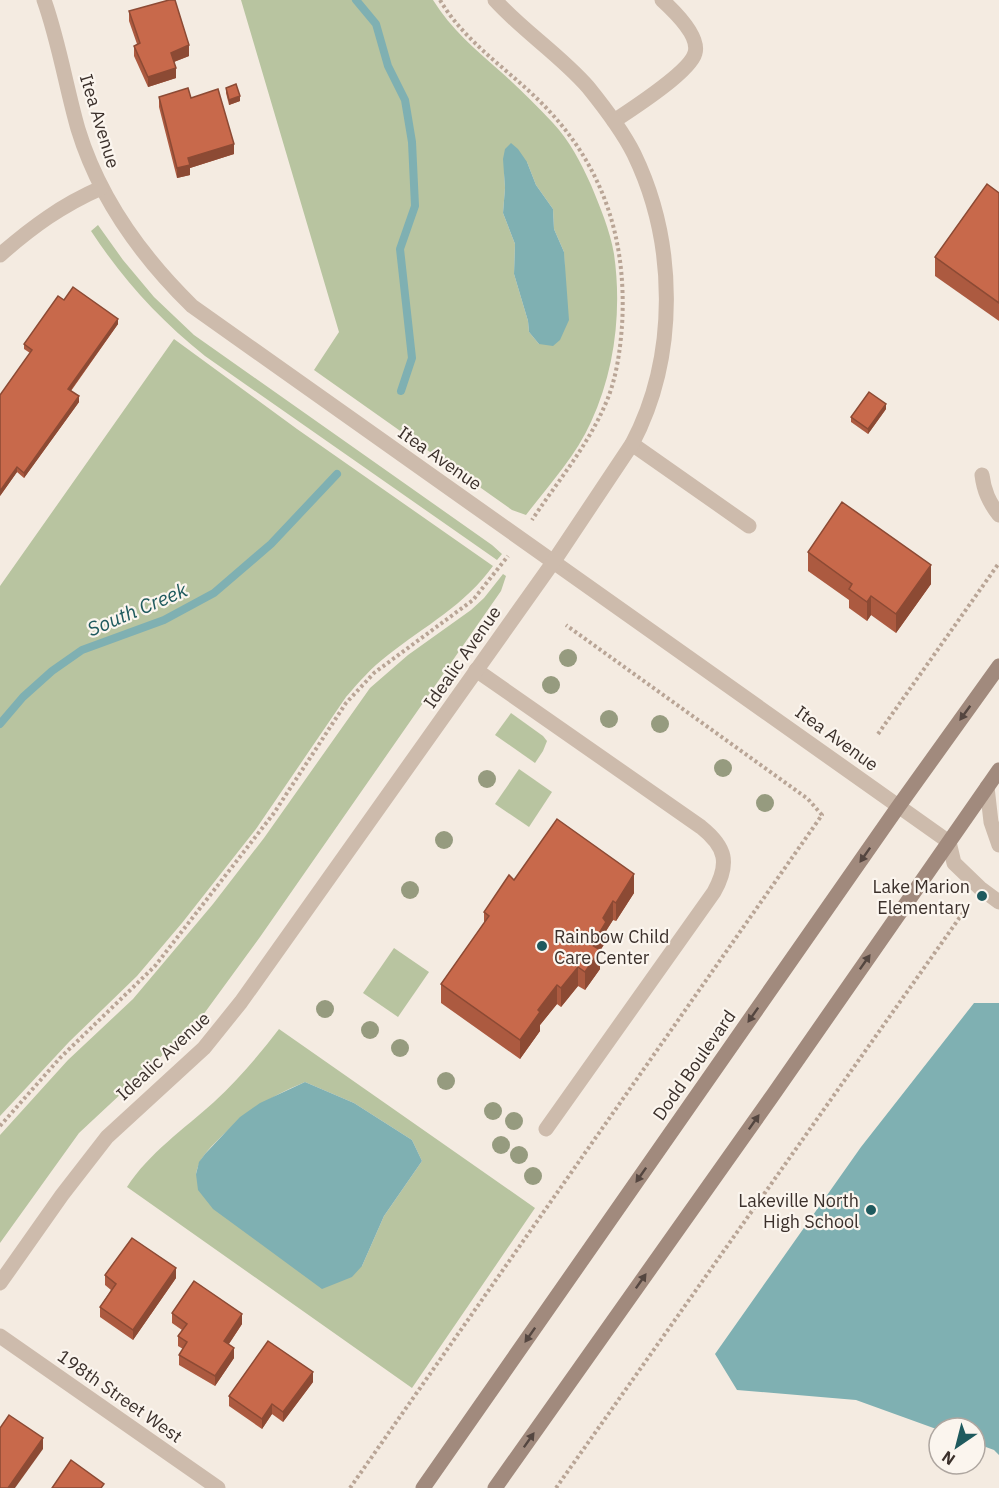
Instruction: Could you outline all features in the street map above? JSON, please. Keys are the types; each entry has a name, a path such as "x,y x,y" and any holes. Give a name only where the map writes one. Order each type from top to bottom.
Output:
{"main road":[{"name":"Dodd Boulevard","path":"423,1488 999,666"},
{"path":"495,1488 999,770"}],"street":[{"name":"Itea Avenue","path":"44,0 79,130 101,188 143,252 192,306 949,842"},
{"name":"Idealic Avenue","path":"0,1283 62,1195 107,1137 132,1112 181,1071 223,1027 554,561 642,426 663,345 665,318 665,264 650,195 633,153 614,122 586,85 519,25 495,0"},
{"path":"614,122 674,78 691,62 696,52 689,29 662,0"},
{"path":"0,255 53,212 101,188"},
{"path":"632,444 749,526"},
{"path":"982,475 984,491 999,515"},
{"path":"476,670 701,827 712,836 724,854 723,869 714,892 546,1129"},
{"path":"987,787 991,822 999,845"},
{"path":"949,842 954,863 980,888 999,902"},
{"name":"198th Street West","path":"0,1336 218,1488"}],"path":[{"path":"0,1126 60,1058 155,966 274,813 346,703 374,673 473,600 520,538 579,453 606,404 616,370 621,341 622,266 616,233 594,172 576,141 527,88 472,39 440,0"},
{"path":"878,734 999,563"},
{"path":"350,1488 822,815 808,799 566,625"},
{"path":"556,1488 965,910"}],"green space":[{"path":"241,0 433,0 464,39 528,97 565,137 591,185 610,236 616,275 617,318 606,382 591,422 578,447 526,515 512,510 314,370 339,332","holes":["527,162 536,185 553,209 554,229 564,252 565,286 539,344 529,332 514,274 515,244 503,213 504,172"]},
{"path":"98,225 154,297 194,335 502,554 497,560 205,356 172,328 129,283 91,231"},
{"path":"174,339 297,429 493,566 457,604 382,660 346,697 256,829 182,923 137,976 69,1042 0,1116 0,586"},
{"path":"503,574 506,576 501,591 203,1015 79,1133 0,1243 0,1135 68,1060 133,999 213,904 264,838 370,688 408,655 471,610"},
{"path":"511,713 547,741 535,763 495,735"},
{"path":"519,769 552,792 529,827 495,804"},
{"path":"394,948 429,972 398,1017 363,993"},
{"path":"279,1029 535,1208 412,1388 127,1187 156,1152 231,1085","holes":["305,1082 354,1103 412,1140 422,1161 384,1216 362,1266 196,1174 204,1155 229,1129 259,1106"]}],"water":[{"path":"511,143 527,162 536,185 553,209 554,229 564,252 569,320 560,340 553,346 539,344 529,332 514,274 515,244 503,213 505,188 503,159 505,149"},
{"path":"974,1003 999,1003 999,1455 987,1447 987,1416 927,1416 927,1426 856,1400 737,1390 715,1354 861,1147"},
{"path":"305,1082 354,1103 412,1140 422,1161 384,1216 362,1266 352,1277 322,1289 213,1209 198,1190 196,1174 199,1162 205,1154 240,1117 260,1103"}],"building":[{"path":"175,0 189,45 171,53 176,68 148,77 134,46 140,43 129,11"},
{"path":"236,84 240,96 229,100 226,88"},
{"path":"188,88 191,98 218,89 234,144 188,158 190,165 177,168 159,97"},
{"path":"987,184 999,193 999,303 935,257"},
{"path":"73,287 118,319 68,389 79,396 24,473 17,467 0,491 0,395 32,350 24,344 58,296 64,300"},
{"path":"869,392 886,404 868,429 851,417"},
{"path":"842,502 931,565 896,614 871,596 867,602 849,589 852,584 808,552"},
{"name":"Rainbow Child Care Center","path":"557,819 634,874 616,903 613,901 603,918 606,922 592,945 600,950 585,972 578,967 561,988 557,985 538,1010 540,1012 520,1040 441,984 489,916 484,912 509,875 514,880"},
{"path":"132,1238 176,1268 133,1330 100,1307 116,1284 105,1275"},
{"path":"194,1281 242,1314 224,1341 234,1348 215,1376 179,1355 187,1342 178,1336 187,1324 172,1313"},
{"path":"268,1341 313,1372 283,1412 272,1404 262,1419 229,1396"},
{"path":"9,1415 43,1438 8,1488 0,1488 0,1428"},
{"path":"71,1460 104,1484 101,1488 52,1488"}],"waterway":[{"name":"South Creek","path":"356,0 376,24 388,66 405,100 412,142 415,206 400,249 412,358 401,391"},
{"name":"South Creek","path":"0,724 23,697 52,671 82,650 164,620 214,593 271,544 337,474"}],"place":[{"name":"Lake Marion Elementary","path":"982,896"},
{"name":"Rainbow Child Care Center","path":"542,946"},
{"name":"Lakeville North High School","path":"871,1210"}]}
